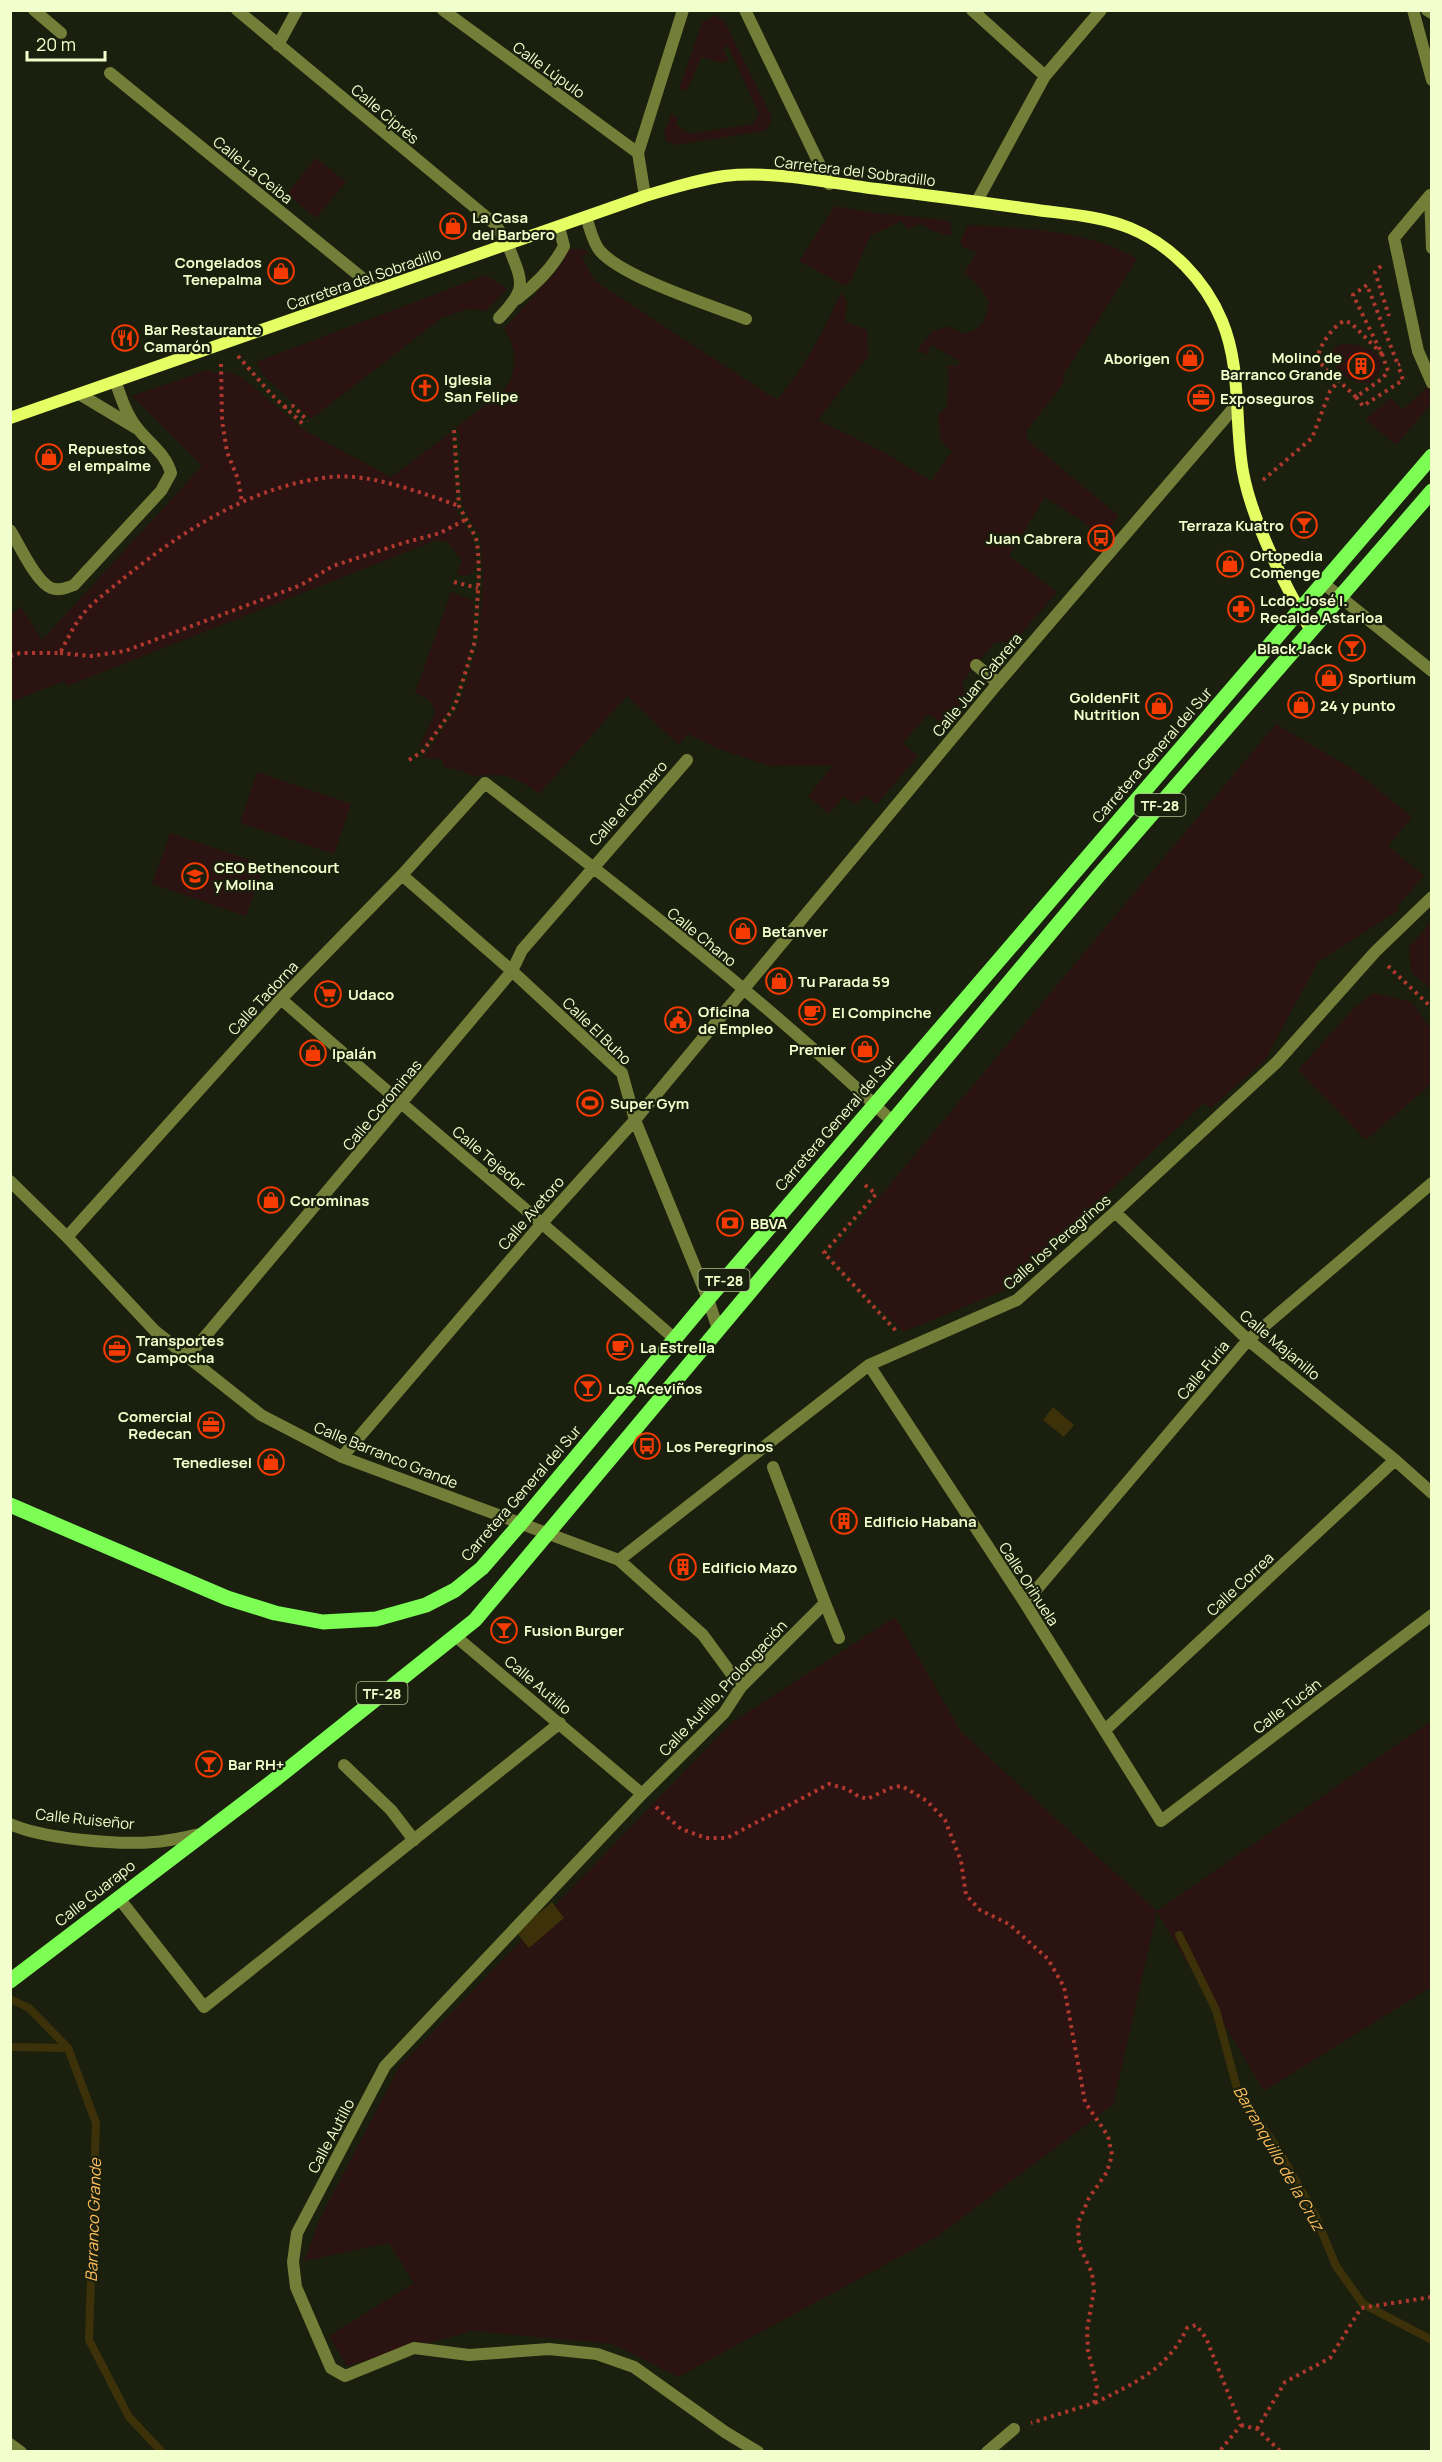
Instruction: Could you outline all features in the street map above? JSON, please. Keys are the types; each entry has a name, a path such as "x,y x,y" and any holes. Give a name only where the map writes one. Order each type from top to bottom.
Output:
{"main road":[{"name":"Carretera del Sobradillo","path":"10,418 690,182 724,176 776,175 829,184 1082,216 1129,227 1167,249 1177,257 1202,287 1221,320 1234,369 1243,469 1251,506 1299,611 1310,629"},
{"name":"Carretera General del Sur","path":"10,1505 227,1598 275,1613 323,1622 376,1619 426,1605 455,1590 482,1568 521,1523 708,1299 1431,456"},
{"name":"TF-28","path":"547,1534 1099,876 1431,491"},
{"name":"Calle Ruiseñor","path":"201,1834 277,1778 475,1620 547,1534"},
{"name":"Calle Guarapo","path":"10,1981 201,1834"}],"street":[{"path":"34,10 61,33"},
{"name":"Calle Ciprés","path":"237,10 496,225 508,245 519,275 520,288 517,299"},
{"path":"278,45 297,10"},
{"name":"Calle Lúpulo","path":"443,10 638,153"},
{"path":"645,196 638,153 683,10"},
{"path":"745,10 829,184"},
{"path":"972,10 1045,76"},
{"path":"977,201 1045,76 1101,10"},
{"path":"1413,10 1431,80"},
{"path":"1427,10 1431,13"},
{"name":"Calle La Ceiba","path":"110,73 377,290"},
{"path":"1431,248 1430,195 1394,238 1418,351 1431,383"},
{"path":"586,217 598,249 611,261 631,273 746,319"},
{"path":"499,318 517,299 536,284 557,259 564,246 559,227"},
{"path":"10,530 40,580 50,588 63,589 74,585 167,484 171,473 168,463 136,428 122,403 116,383"},
{"path":"81,395 136,428"},
{"name":"Calle Juan Cabrera","path":"743,990 998,683 1238,403"},
{"path":"1323,583 1431,671"},
{"path":"976,665 998,683"},
{"name":"Calle el Gomero","path":"593,866 687,760"},
{"name":"Calle Chano","path":"485,783 593,866 743,990 893,1122"},
{"name":"Calle Tadorna","path":"67,1237 282,999 402,875 485,783"},
{"name":"Calle Corominas","path":"188,1358 402,1105 512,971 522,950 593,866"},
{"name":"Calle El Buho","path":"402,875 512,971 622,1073 634,1120 708,1299 718,1329"},
{"name":"Calle los Peregrinos","path":"619,1560 869,1365 1017,1300 1277,1062 1375,952 1431,897"},
{"name":"Calle Avetoro","path":"342,1457 543,1222 634,1120 743,990"},
{"name":"Calle Tejedor","path":"282,999 402,1105 543,1222 676,1340"},
{"name":"Calle Barranco Grande","path":"10,1181 67,1237 155,1331 261,1415 342,1457 619,1560"},
{"name":"Calle Furia","path":"1024,1603 1248,1340 1431,1183"},
{"name":"Calle Majanillo","path":"1115,1212 1248,1340 1395,1460 1431,1493"},
{"name":"Calle Orihuela","path":"869,1365 1024,1603 1161,1821"},
{"name":"Calle Correa","path":"1105,1730 1395,1460"},
{"path":"773,1467 838,1638"},
{"path":"619,1560 703,1635 741,1687"},
{"name":"Calle Autillo, Prolongación","path":"642,1794 724,1713 741,1687 825,1603"},
{"name":"Calle Tucán","path":"1161,1821 1431,1615"},
{"name":"Calle Autillo","path":"454,1635 642,1794 385,2066 297,2233 293,2262 296,2287 331,2368 345,2376 414,2348 470,2355 549,2349 597,2354 634,2367 725,2432 758,2451"},
{"path":"118,1897 204,2007 560,1723"},
{"path":"344,1765 391,1810 414,1840"},
{"name":"Calle Ruiseñor","path":"10,1824 25,1831 105,1842 155,1842 201,1834"},
{"path":"987,2451 1014,2429"},
{"path":"10,2444 21,2451"}],"path":[{"path":"1356,397 1383,378 1388,371 1382,354 1353,296 1367,285 1403,380 1363,406 1318,361 1317,357 1319,350 1340,322 1351,323 1382,354"},
{"path":"224,344 304,425"},
{"path":"224,344 222,420 226,452 238,478 242,502"},
{"path":"1398,365 1404,362"},
{"path":"1247,491 1281,466 1312,438 1330,391 1339,381"},
{"path":"284,407 293,406 309,421"},
{"path":"409,760 423,751 455,706 476,641 479,573 476,538 459,506 454,430"},
{"path":"60,653 83,614 104,594 152,555 196,526 242,502 332,477 358,478 420,493 459,506"},
{"path":"10,656 20,653 60,653 91,656 126,651 301,585 333,566 440,533 465,520"},
{"path":"454,582 478,588"},
{"path":"1375,952 1407,987 1431,1008"},
{"path":"876,1194 824,1253 911,1347"},
{"path":"642,1794 681,1829 706,1838 727,1838 829,1784 847,1789 867,1799 893,1786 902,1786 927,1801 945,1820 961,1861 966,1894 980,1910 1009,1924 1048,1959 1064,1987 1085,2102 1108,2136 1112,2155 1107,2172 1089,2198 1078,2223 1079,2245 1092,2273 1094,2290 1087,2330 1088,2351 1097,2386 1094,2403"},
{"path":"1257,2429 1285,2382 1330,2358 1361,2308 1431,2297"},
{"path":"1014,2429 1094,2403 1145,2378 1178,2346 1187,2328 1197,2325 1206,2338 1241,2426"},
{"path":"1241,2426 1257,2429 1281,2451"},
{"path":"1219,2451 1241,2426"}],"shaded area":[{"path":"714,15 724,20 771,116 770,125 764,131 675,145 666,141 664,133 671,114 678,117 676,125 689,134 753,124 759,114 728,46 723,48 729,60 721,63 701,57 687,91 679,89 702,23"},
{"path":"316,158 346,182 316,218 287,194"},
{"path":"835,206 875,213 945,220 951,223 951,236 935,232 920,224 908,229 901,221 870,236 851,281 845,286 799,261"},
{"path":"968,225 1033,229 1078,236 1119,249 1137,259 1062,377 1065,381 1025,433 1028,436 1026,439 1119,516 1102,538 1079,519 1045,497 1009,556 1057,592 1015,641 995,642 962,682 966,699 944,725 928,714 903,743 918,756 876,805 866,795 856,805 844,796 829,814 808,796 833,765 770,766 719,749 688,734 679,745 627,696 539,794 524,783 508,777 483,775 474,777 464,771 444,767 441,759 423,757 458,708 479,640 483,576 480,536 462,502 459,433 456,428 506,388 513,373 514,351 504,329 555,272 558,264 563,263 568,249 584,249 589,253 582,257 595,281 777,400 805,362 841,293 847,300 845,322 867,330 868,356 818,420 887,454 931,481 952,451 941,441 938,415 947,406 949,374 947,365 957,366 960,362 931,344 928,355 917,350 932,332 947,326 965,334 980,326 985,319 989,301 978,285 964,273 977,252 963,247 960,242"},
{"path":"486,275 507,289 486,311 469,309 443,317 311,419 263,375 256,362"},
{"path":"1349,344 1366,348 1378,356 1381,367 1370,383 1356,381 1338,370 1334,364 1333,349 1339,345","holes":["1360,356 1366,357 1371,364 1370,369 1365,375 1355,374 1351,368 1353,360"]},
{"path":"207,370 217,373 230,372 243,378 307,432 391,477 451,432 457,512 471,535 475,547 474,572 466,576 457,575 462,560 447,542 437,540 70,685 67,686 64,681 11,702 11,613 21,607 42,640 202,466 132,396"},
{"path":"1431,383 1431,404 1396,445 1365,419 1391,398 1401,408 1405,408"},
{"path":"451,592 473,600 470,649 460,681 445,716 428,741 419,747 435,713 428,700 415,693"},
{"path":"1276,724 1354,770 1412,817 1388,846 1424,876 1397,907 1399,910 1318,962 1265,1060 1211,1108 1204,1103 1003,1291 903,1332 830,1256"},
{"path":"257,772 351,804 334,854 240,823"},
{"path":"170,833 264,865 246,916 152,884"},
{"path":"1431,922 1431,989 1411,972 1409,947"},
{"path":"1374,993 1412,1002 1431,1029 1431,1084 1366,1140 1298,1070 1355,1007"},
{"path":"1053,1407 1074,1425 1064,1437 1043,1420"},
{"path":"895,1617 961,1732 1157,1911 1431,1721 1431,1987 1264,2091 1157,1912 1113,2105 938,2236 678,2377 612,2344 472,2331 347,2366 329,2336 414,2283 389,2243 304,2261 320,2218 399,2067 731,1723"},
{"path":"552,1902 564,1918 529,1948 516,1932"}],"waterway":[{"name":"Barranquillo de la Cruz","path":"1179,1935 1216,2010 1238,2092 1277,2148 1315,2215 1336,2266 1363,2304 1432,2340"},
{"name":"Barranco Grande","path":"10,1999 29,2008 68,2048 96,2123 89,2340 129,2417 162,2452"},
{"path":"10,2047 68,2048"}],"place":[{"name":"La Casa del Barbero","path":"453,226"},
{"name":"Congelados Tenepalma","path":"281,271"},
{"name":"Bar Restaurante Camarón","path":"125,338"},
{"name":"Aborigen","path":"1190,358"},
{"name":"Molino de Barranco Grande","path":"1361,366"},
{"name":"Iglesia San Felipe","path":"425,388"},
{"name":"Exposeguros","path":"1201,398"},
{"name":"Repuestos el empalme","path":"49,457"},
{"name":"Terraza Kuatro","path":"1304,525"},
{"name":"Juan Cabrera","path":"1101,538"},
{"name":"Ortopedia Comenge","path":"1230,564"},
{"name":"Lcdo. José I. Recalde Astarloa","path":"1241,609"},
{"name":"Black Jack","path":"1352,648"},
{"name":"Sportium","path":"1329,678"},
{"name":"24 y punto","path":"1301,705"},
{"name":"GoldenFit Nutrition","path":"1159,706"},
{"name":"CEO Bethencourt y Molina","path":"195,876"},
{"name":"Betanver","path":"743,931"},
{"name":"Tu Parada 59","path":"779,981"},
{"name":"Udaco","path":"328,994"},
{"name":"El Compinche","path":"812,1012"},
{"name":"Oficina de Empleo","path":"678,1020"},
{"name":"Premier","path":"865,1049"},
{"name":"Ipalán","path":"313,1053"},
{"name":"Super Gym","path":"590,1103"},
{"name":"Corominas","path":"271,1200"},
{"name":"BBVA","path":"730,1223"},
{"name":"La Estrella","path":"620,1347"},
{"name":"Transportes Campocha","path":"117,1349"},
{"name":"Los Aceviños","path":"588,1388"},
{"name":"Comercial Redecan","path":"211,1425"},
{"name":"Los Peregrinos","path":"647,1446"},
{"name":"Tenediesel","path":"271,1462"},
{"name":"Edificio Habana","path":"844,1521"},
{"name":"Edificio Mazo","path":"683,1567"},
{"name":"Fusion Burger","path":"504,1630"},
{"name":"Bar RH+","path":"209,1764"}]}
